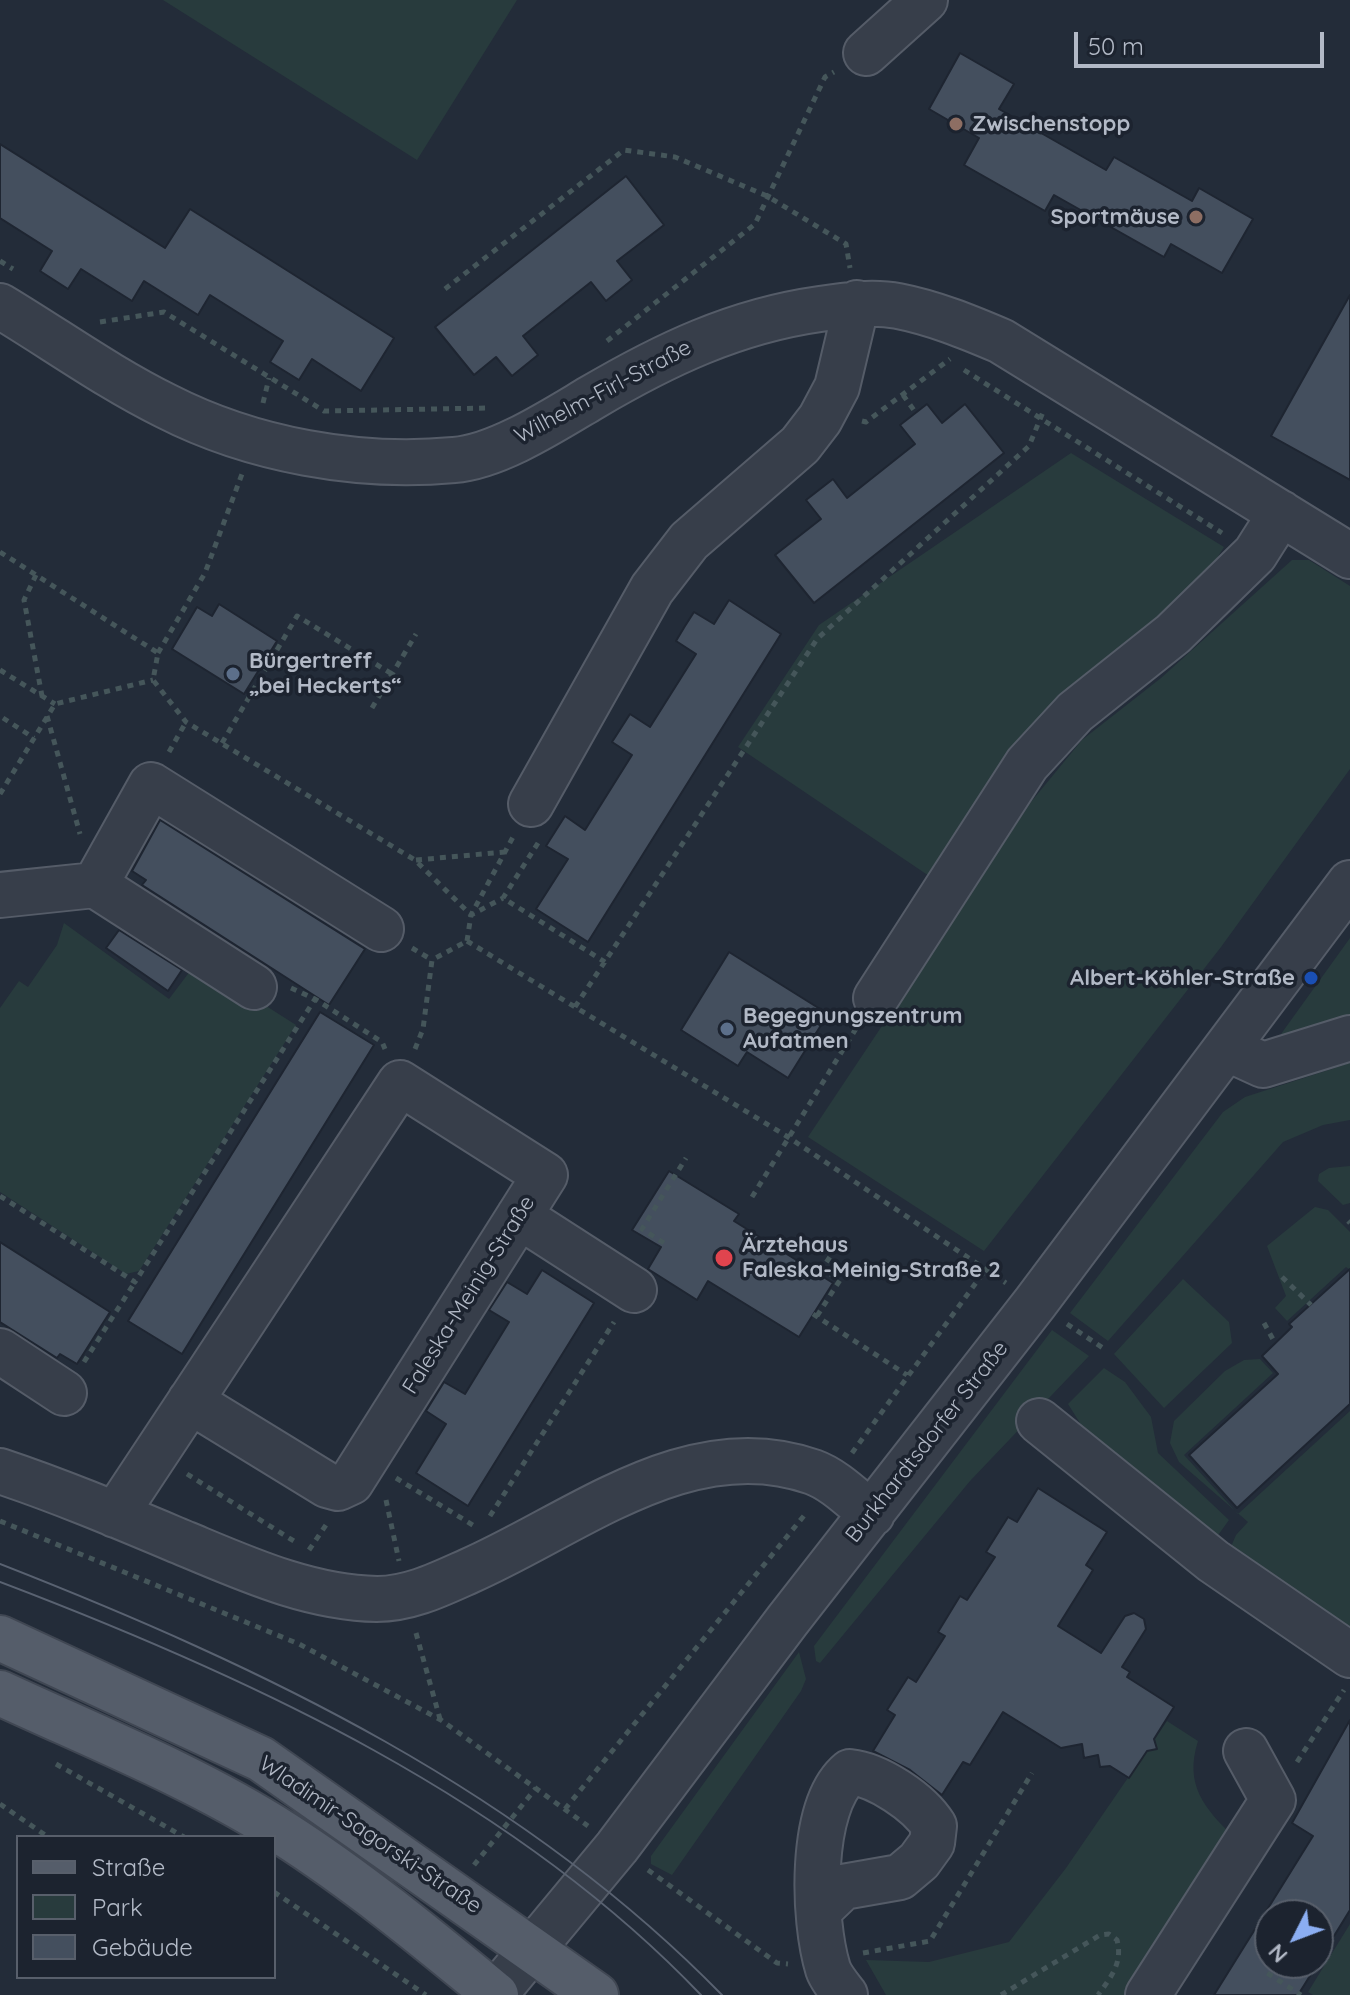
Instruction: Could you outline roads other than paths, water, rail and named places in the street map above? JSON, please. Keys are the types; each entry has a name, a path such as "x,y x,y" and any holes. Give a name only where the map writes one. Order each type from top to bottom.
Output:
{"main road":[{"name":"Wladimir-Sagorski-Straße","path":"3,1646 261,1759 596,1995"},
{"path":"0,1693 173,1772 283,1833 422,1934 495,1995"}],"street":[{"path":"866,53 925,0"},
{"name":"Wilhelm-Firl-Straße","path":"13,291 165,406 254,442 391,462 457,460 530,434 656,360 729,328 857,303 896,305 960,345 1001,341 1350,556"},
{"path":"530,823 652,589 689,541 800,445 849,420 837,387 857,303"},
{"path":"876,998 1027,764 1075,712 1173,634 1255,554 1281,513"},
{"path":"95,885 151,785 381,929"},
{"name":"Burkhardtsdorfer Straße","path":"495,1995 617,1847 1035,1303 1350,883"},
{"path":"0,894 95,885 254,987"},
{"path":"1228,1049 1263,1065 1350,1038"},
{"name":"Faleska-Meinig-Straße","path":"400,1083 545,1175 519,1216 376,1457 351,1482 338,1488 327,1485 190,1401 400,1083"},
{"path":"519,1216 634,1290"},
{"path":"0,1351 73,1380"},
{"path":"115,1515 190,1401"},
{"path":"1039,1421 1350,1670"},
{"path":"0,1471 269,1578 378,1599 406,1595 482,1565 612,1498 684,1468 726,1462 769,1461 815,1472 872,1514"},
{"path":"1148,1995 1273,1800 1246,1751"},
{"path":"819,1910 836,1983"}],"tram line":[{"path":"0,1564 196,1646 385,1741 475,1796 562,1856 644,1922 722,1995"},
{"path":"0,1582 189,1659 282,1702 374,1750 462,1803 547,1861 627,1925 701,1995"}],"place":[{"name":"Zwischenstopp","path":"956,124"},
{"name":"Sportmäuse","path":"1196,217"},
{"name":"Bürgertreff „bei Heckerts“","path":"233,674"},
{"name":"Albert-Köhler-Straße","path":"1311,978"},
{"name":"Begegnungszentrum Aufatmen","path":"727,1029"},
{"name":"Ärztehaus Faleska-Meinig-Straße 2","path":"724,1258"}]}
